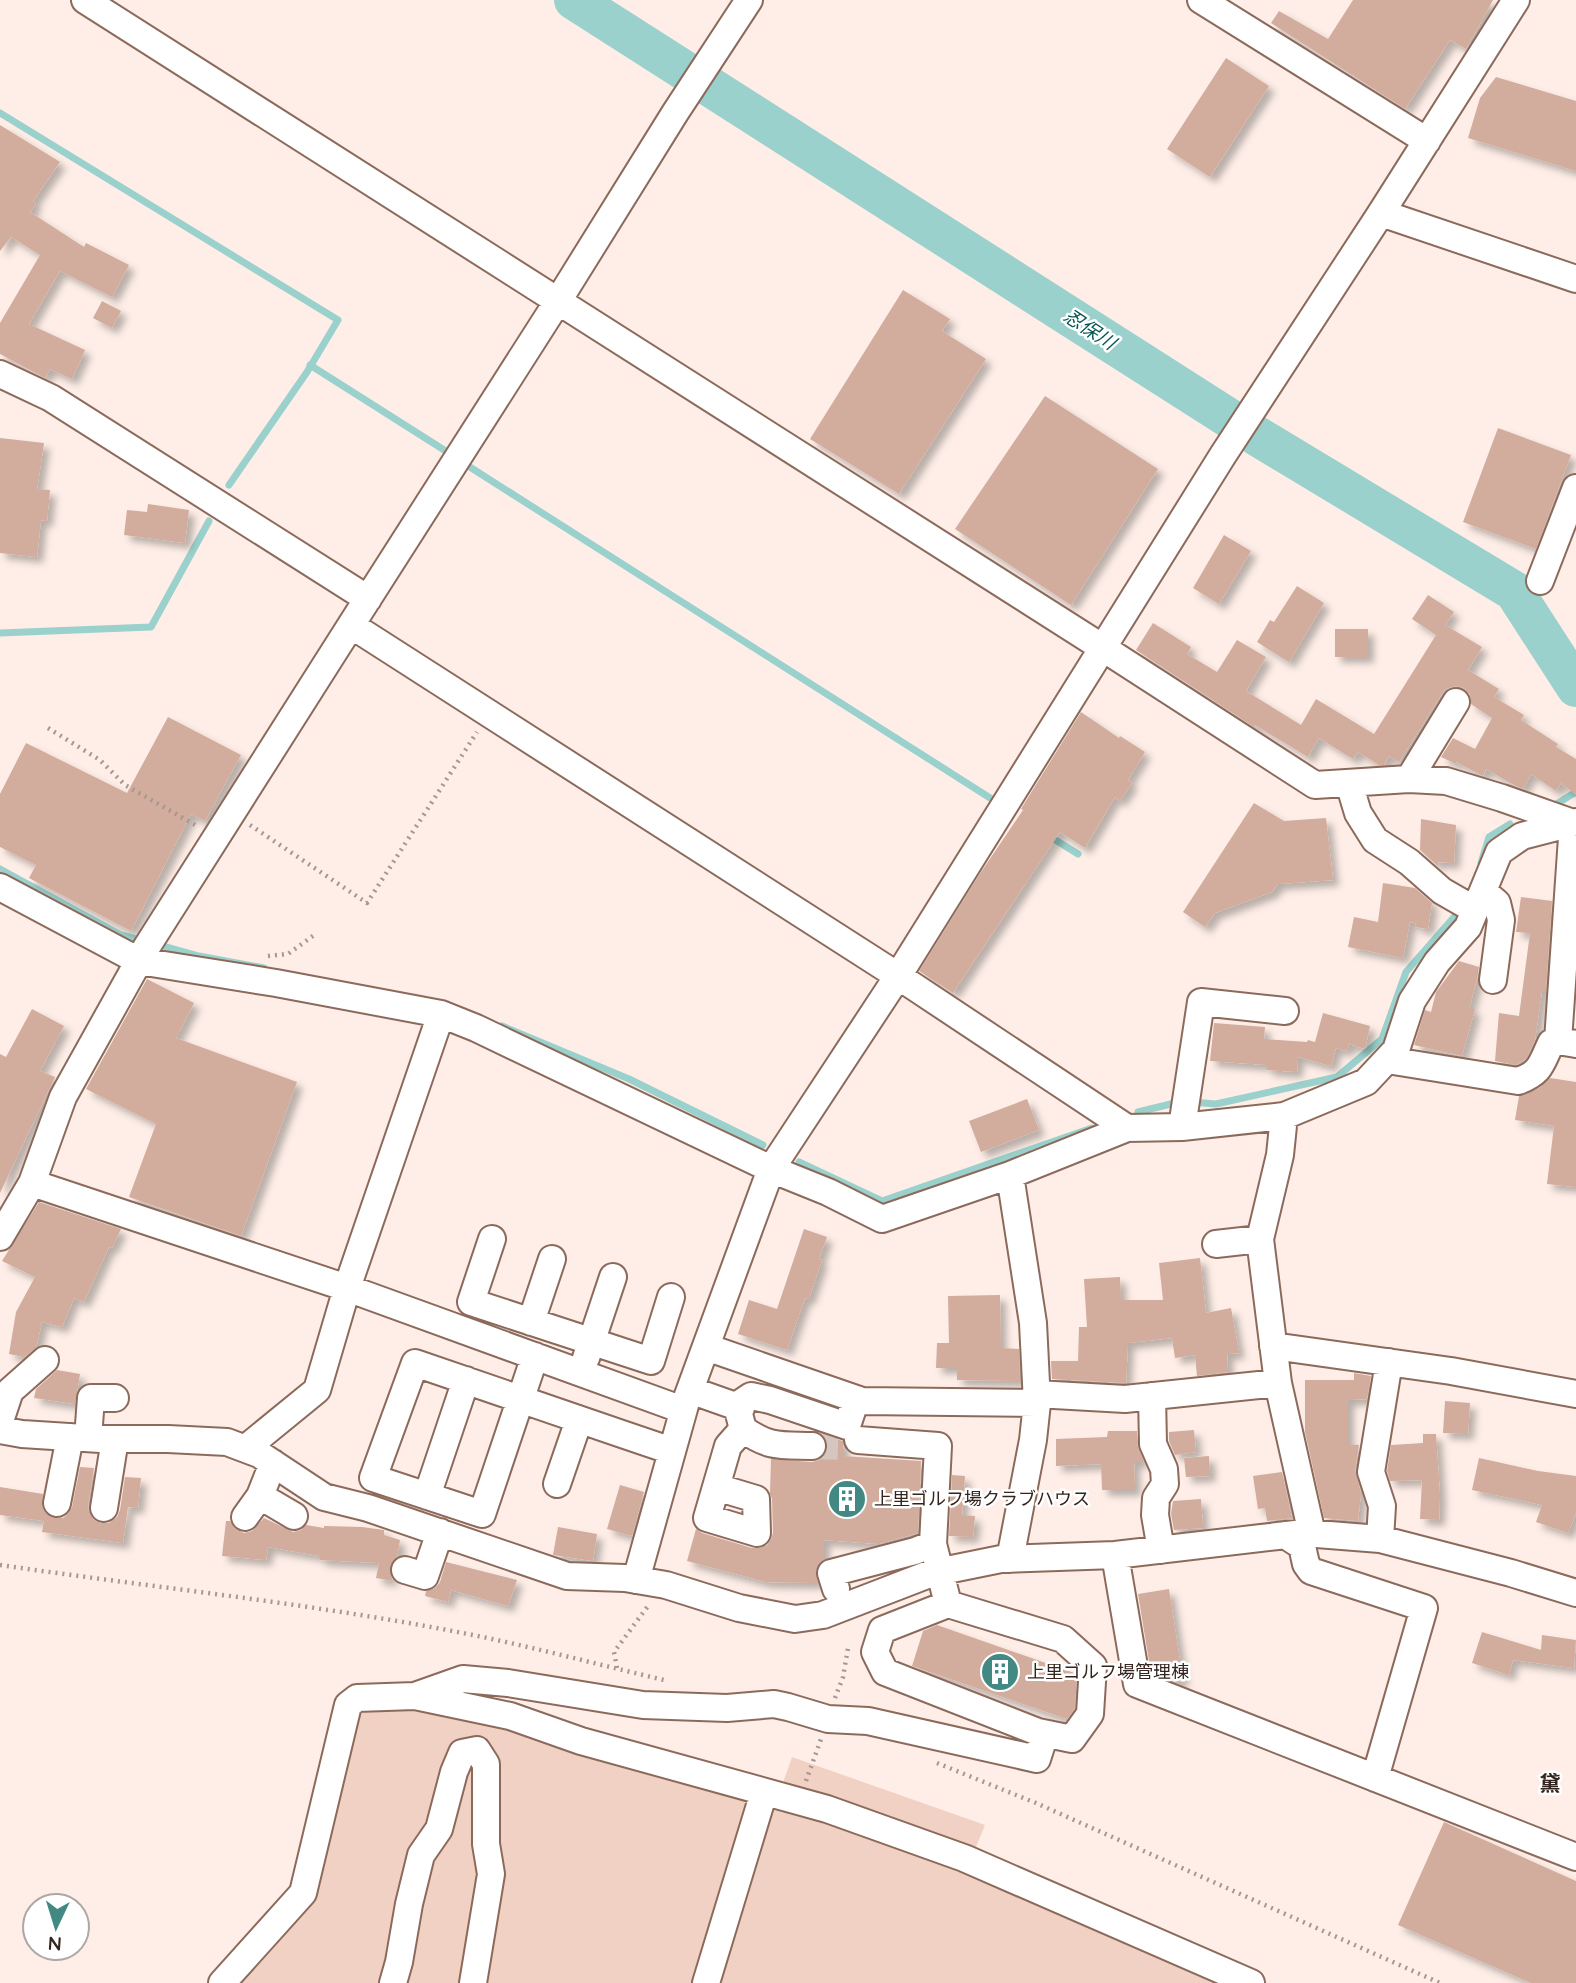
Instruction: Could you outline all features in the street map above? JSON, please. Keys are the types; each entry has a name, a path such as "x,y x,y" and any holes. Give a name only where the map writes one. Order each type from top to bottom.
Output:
{"street":[{"path":"85,0 1315,785 1409,779 1446,781 1574,823"},
{"path":"0,1237 32,1183 63,1097 139,961 749,0"},
{"path":"1201,0 1427,141"},
{"path":"636,1580 687,1400 771,1170 898,976 1223,455 1516,0"},
{"path":"1381,213 1576,279"},
{"path":"0,374 51,398 368,598"},
{"path":"1540,581 1576,488"},
{"path":"351,625 898,976 1127,1128"},
{"path":"1409,779 1456,702"},
{"path":"1349,783 1358,813 1375,840 1409,862 1442,891 1497,903 1501,920 1493,980"},
{"path":"0,887 139,961 441,1014 476,1028 771,1170 828,1192 882,1219 1010,1175 1127,1128 1182,1127 1284,1116 1366,1082 1396,1050 1412,1001 1437,962 1468,927 1499,852 1522,836 1574,823"},
{"path":"1387,1060 1518,1081 1533,1076 1551,1043 1567,1042 1574,823"},
{"path":"1182,1127 1201,1002 1285,1011"},
{"path":"246,1448 317,1390 347,1288 441,1014"},
{"path":"1284,1116 1280,1155 1260,1239 1278,1383 1312,1534"},
{"path":"1010,1175 1032,1323 1037,1399 1010,1559"},
{"path":"32,1183 347,1288 582,1373 687,1400 742,1419 753,1437 771,1444 811,1446"},
{"path":"492,1239 471,1302 651,1362 671,1297"},
{"path":"1216,1244 1260,1239"},
{"path":"531,1322 552,1259"},
{"path":"582,1373 613,1278"},
{"path":"1273,1346 1451,1371 1576,1394"},
{"path":"706,1347 862,1401 1125,1399 1278,1383"},
{"path":"535,1356 520,1399 482,1514 373,1478 415,1363 466,1380 520,1399 579,1420 672,1451"},
{"path":"45,1360 10,1391 0,1430 22,1434 115,1439 227,1441 259,1454 324,1497 368,1508 567,1576 636,1580 666,1585 739,1608 796,1619 823,1615 939,1571 1010,1559 1115,1555 1312,1534 1380,1539 1576,1593"},
{"path":"1380,1539 1382,1506 1371,1472 1389,1362"},
{"path":"427,1496 466,1380"},
{"path":"716,1487 728,1446 742,1419 742,1402 751,1396 770,1400 849,1438 938,1446 933,1544 948,1604"},
{"path":"1152,1396 1153,1444 1164,1469 1165,1484 1156,1498 1154,1515 1161,1550"},
{"path":"57,1503 91,1398 116,1398"},
{"path":"849,1438 856,1399"},
{"path":"556,1484 579,1420"},
{"path":"104,1508 115,1439"},
{"path":"273,1463 252,1507 294,1516"},
{"path":"404,1570 425,1576 440,1532"},
{"path":"1285,1535 1302,1546 1306,1564 1311,1571 1424,1608 1375,1778"},
{"path":"836,1589 831,1573 933,1544"},
{"path":"1115,1555 1137,1684 1576,1857"},
{"path":"948,1604 1063,1639 1093,1666 1090,1714 1072,1739 1038,1732 885,1672 875,1652 882,1630 948,1604"},
{"path":"415,1696 463,1679 508,1683 643,1705 727,1708 774,1704 828,1719 868,1721 1037,1759 1045,1734"},
{"path":"222,1983 303,1893 348,1705 357,1698 415,1696 510,1716 581,1741 827,1809 964,1858 1251,1983"},
{"path":"393,1983 421,1855 439,1829 454,1772 463,1752 477,1750 486,1764 486,1844 491,1874 473,1983"},
{"path":"706,1983 764,1791"}],"path":[{"path":"232,812 367,904 480,728"},
{"path":"48,729 100,760 125,785 216,837"},
{"path":"262,956 288,954 317,933"},
{"path":"0,1565 251,1598 472,1635 668,1681"},
{"path":"617,1668 614,1652 666,1585"},
{"path":"926,1758 1036,1803 1440,1983"}],"shaded area":[{"path":"413,1706 505,1724 777,1800 792,1757 985,1825 967,1869 1233,1983 240,1983 309,1899 356,1707"}],"building":[{"path":"1353,0 1493,0 1466,49 1450,40 1405,109 1271,23 1279,11 1328,39"},
{"path":"1226,58 1269,86 1210,177 1167,149"},
{"path":"1496,77 1576,101 1576,171 1468,138 1480,98"},
{"path":"0,125 60,162 33,201 36,204 30,212 84,247 86,243 129,265 112,297 60,271 29,324 85,350 72,379 50,369 45,378 0,354 0,323 40,255 11,237 0,251"},
{"path":"903,290 950,319 942,331 986,359 899,494 810,439"},
{"path":"102,301 121,311 112,328 93,318"},
{"path":"1045,396 1158,469 1071,605 955,529"},
{"path":"1498,428 1571,455 1536,549 1463,522"},
{"path":"0,438 44,443 37,489 50,490 47,521 41,520 37,557 0,553"},
{"path":"148,504 189,510 185,543 124,535 127,510 147,512"},
{"path":"1224,535 1251,551 1219,604 1193,588"},
{"path":"1297,586 1324,603 1289,662 1257,642 1270,620 1274,622"},
{"path":"1428,595 1454,612 1445,625 1482,647 1468,670 1499,689 1494,697 1524,715 1521,720 1576,759 1576,795 1561,783 1556,791 1531,774 1523,789 1486,769 1483,776 1441,757 1453,738 1475,749 1492,718 1471,704 1470,695 1464,688 1456,686 1445,689 1399,762 1389,756 1384,765 1379,765 1358,752 1353,759 1319,738 1308,757 1255,725 1254,727 1136,650 1153,623 1191,647 1187,654 1217,672 1237,640 1266,657 1246,691 1301,725 1316,699 1374,734 1436,635 1412,619"},
{"path":"1335,629 1368,629 1368,657 1335,657"},
{"path":"1081,712 1145,752 1128,780 1132,783 1120,801 1115,797 1085,848 1060,832 953,993 919,971 1023,810 1021,809"},
{"path":"168,717 241,755 205,821 191,814 131,931 29,878 36,865 0,847 0,794 26,743 127,793"},
{"path":"1254,803 1284,821 1326,818 1333,880 1278,884 1272,892 1215,913 1205,927 1183,912"},
{"path":"1421,819 1456,825 1454,863 1438,862 1438,866 1420,850"},
{"path":"1383,883 1415,888 1432,903 1428,929 1415,927 1416,923 1410,922 1403,958 1348,947 1354,917 1378,922"},
{"path":"1521,897 1552,901 1546,991 1542,991 1535,1040 1527,1058 1516,1065 1495,1061 1499,1013 1519,1016 1530,933 1516,932"},
{"path":"1459,961 1479,967 1469,1009 1475,1009 1462,1056 1414,1045 1425,1010 1431,1012 1436,992"},
{"path":"147,979 194,1003 176,1038 297,1082 241,1236 129,1197 156,1124 86,1089"},
{"path":"32,1009 64,1026 40,1071 55,1077 0,1193 0,1054 6,1057"},
{"path":"1323,1013 1370,1026 1365,1049 1349,1044 1347,1051 1336,1048 1331,1066 1298,1057 1297,1072 1267,1070 1267,1065 1210,1061 1214,1023 1265,1027 1264,1039 1315,1042"},
{"path":"1550,1078 1576,1082 1576,1187 1547,1184 1554,1126 1515,1120 1519,1096 1539,1088"},
{"path":"1027,1099 1039,1130 981,1152 969,1121"},
{"path":"39,1202 121,1229 112,1248 109,1247 84,1302 74,1298 62,1327 42,1322 36,1348 24,1357 9,1354 16,1312 35,1277 2,1261"},
{"path":"804,1229 827,1237 809,1299 805,1298 787,1350 738,1334 749,1300 777,1309"},
{"path":"1200,1258 1206,1313 1231,1308 1239,1353 1227,1354 1228,1372 1197,1376 1195,1355 1175,1358 1172,1338 1128,1343 1126,1383 1052,1379 1051,1361 1078,1361 1079,1327 1087,1327 1084,1279 1120,1277 1121,1300 1163,1300 1159,1263"},
{"path":"1000,1295 1001,1348 1019,1349 1020,1381 957,1380 957,1368 936,1368 937,1343 949,1343 948,1296"},
{"path":"57,1370 80,1374 75,1404 34,1398 36,1389"},
{"path":"1354,1373 1371,1376 1367,1399 1348,1400 1348,1444 1359,1445 1355,1470 1361,1493 1358,1521 1324,1518 1305,1432 1305,1380 1354,1380"},
{"path":"1445,1401 1470,1403 1468,1434 1443,1433"},
{"path":"1194,1430 1196,1452 1175,1455 1169,1441 1169,1432"},
{"path":"1108,1431 1137,1431 1137,1445 1144,1462 1134,1462 1135,1490 1102,1490 1101,1464 1056,1466 1056,1439 1107,1437"},
{"path":"1423,1434 1436,1434 1439,1520 1420,1519 1422,1480 1390,1481 1387,1471 1391,1445 1423,1443"},
{"name":"上里ゴルフ場クラブハウス","path":"823,1435 843,1441 843,1456 921,1461 918,1533 879,1544 824,1540 824,1560 816,1570 818,1583 766,1582 687,1561 696,1529 752,1548 767,1545 773,1533 771,1459 812,1462 819,1460 828,1447"},
{"path":"1209,1456 1210,1476 1186,1477 1184,1458"},
{"path":"1479,1458 1576,1476 1576,1513 1568,1533 1536,1522 1542,1505 1472,1490"},
{"path":"80,1467 94,1468 88,1506 94,1520 101,1523 109,1523 117,1517 125,1477 141,1478 138,1508 128,1507 123,1543 42,1532 44,1521 0,1515 0,1487 43,1494 42,1507 46,1514 63,1518 72,1507"},
{"path":"1282,1472 1292,1518 1267,1521 1265,1508 1258,1509 1253,1476"},
{"path":"952,1475 965,1476 962,1515 975,1516 973,1537 949,1536"},
{"path":"620,1485 644,1492 632,1536 607,1529"},
{"path":"1201,1499 1203,1528 1174,1530 1171,1514 1173,1501"},
{"path":"264,1518 293,1532 306,1525 384,1530 384,1535 400,1540 397,1557 390,1566 393,1581 376,1578 379,1563 320,1560 320,1556 268,1547 266,1560 222,1556 226,1521 230,1521 235,1529 244,1533 252,1531"},
{"path":"558,1527 597,1534 593,1561 553,1555"},
{"path":"446,1562 517,1580 508,1606 451,1590 448,1602 425,1596 426,1591 435,1588 440,1582"},
{"path":"1169,1589 1183,1681 1176,1682 1151,1673 1138,1594"},
{"name":"上里ゴルフ場管理棟","path":"937,1625 1077,1674 1075,1708 1067,1719 912,1666 923,1631"},
{"path":"1482,1632 1541,1650 1542,1635 1576,1640 1574,1668 1513,1660 1509,1675 1472,1663"},
{"path":"1444,1822 1576,1881 1576,1983 1531,1983 1398,1925"}],"waterway":[{"name":"忍保川","path":"574,0 1257,436 1514,591 1576,687"},
{"path":"0,113 338,320 307,372 229,485"},
{"path":"310,365 452,455"},
{"path":"462,462 998,803"},
{"path":"0,633 151,627 209,521"},
{"path":"1550,808 1576,792"},
{"path":"1481,863 1489,837 1510,824"},
{"path":"1049,836 1078,854"},
{"path":"0,869 121,935 144,941"},
{"path":"1191,1102 1216,1104 1337,1077 1382,1039 1406,972 1461,909"},
{"path":"156,944 199,956 264,968"},
{"path":"502,1026 629,1079 763,1145"},
{"path":"1138,1112 1179,1102"},
{"path":"799,1162 882,1201 1092,1128"}],"tunnel":[{"path":"812,1446 843,1447"}],"place":[{"name":"上里ゴルフ場クラブハウス","path":"847,1499"},
{"name":"上里ゴルフ場管理棟","path":"1000,1672"}],"district":[{"name":"黛","path":"1550,1784"}]}
